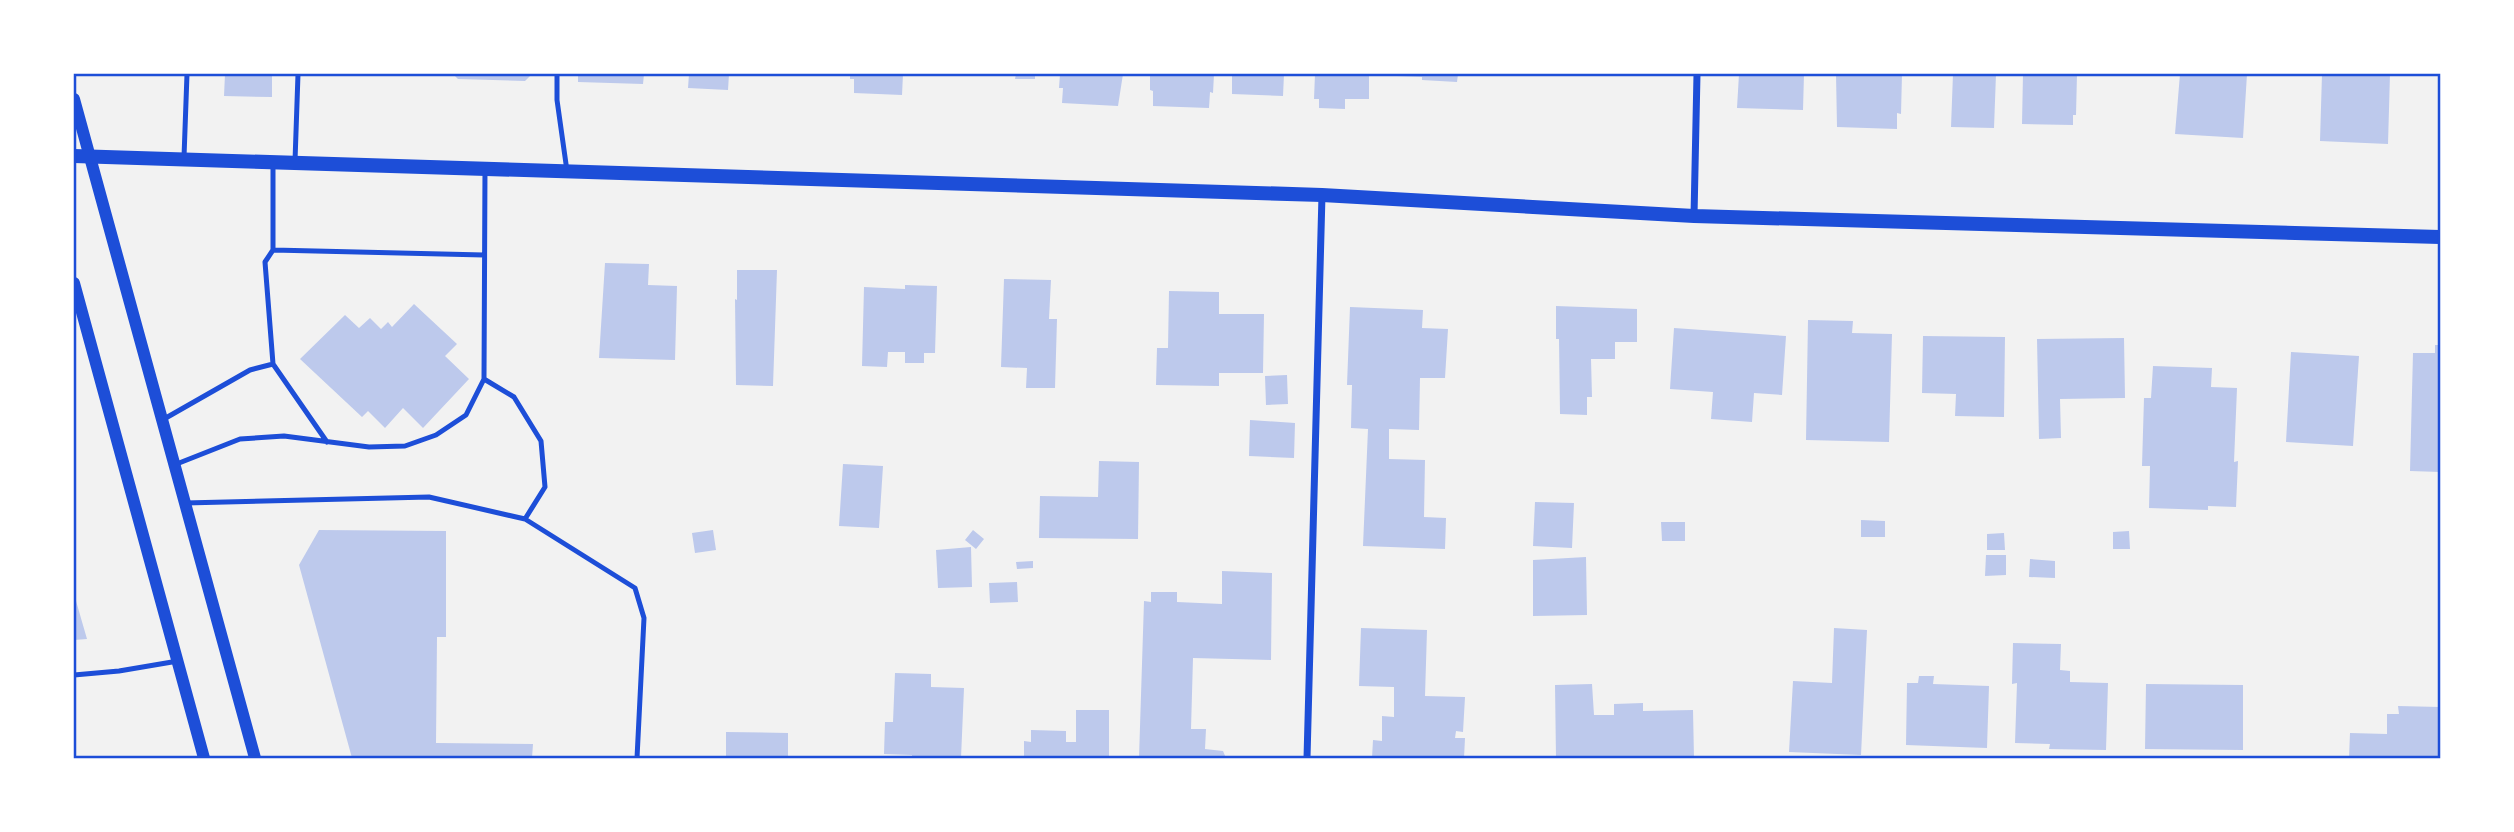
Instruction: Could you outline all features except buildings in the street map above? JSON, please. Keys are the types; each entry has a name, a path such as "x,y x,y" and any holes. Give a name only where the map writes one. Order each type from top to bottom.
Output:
{"main road":[{"path":"74,156 1322,195 1694,216 2441,237"}],"street":[{"path":"1694,216 1697,74"},
{"path":"74,99 255,758"},
{"path":"1307,758 1322,195"},
{"path":"74,283 204,758"}],"lane":[{"path":"184,160 187,74"},
{"path":"295,164 298,74"},
{"path":"557,74 557,100 567,172"},
{"path":"273,163 273,250 265,262 273,364 327,442"},
{"path":"174,465 240,439 284,436 369,447 405,446 436,435 466,415 484,379 485,169"},
{"path":"273,250 484,255"},
{"path":"162,421 250,370 273,364"},
{"path":"484,379 514,397 541,442 545,487 525,519"},
{"path":"185,503 429,497 525,519 635,588 644,618 637,758"},
{"path":"74,675 177,661"}]}
